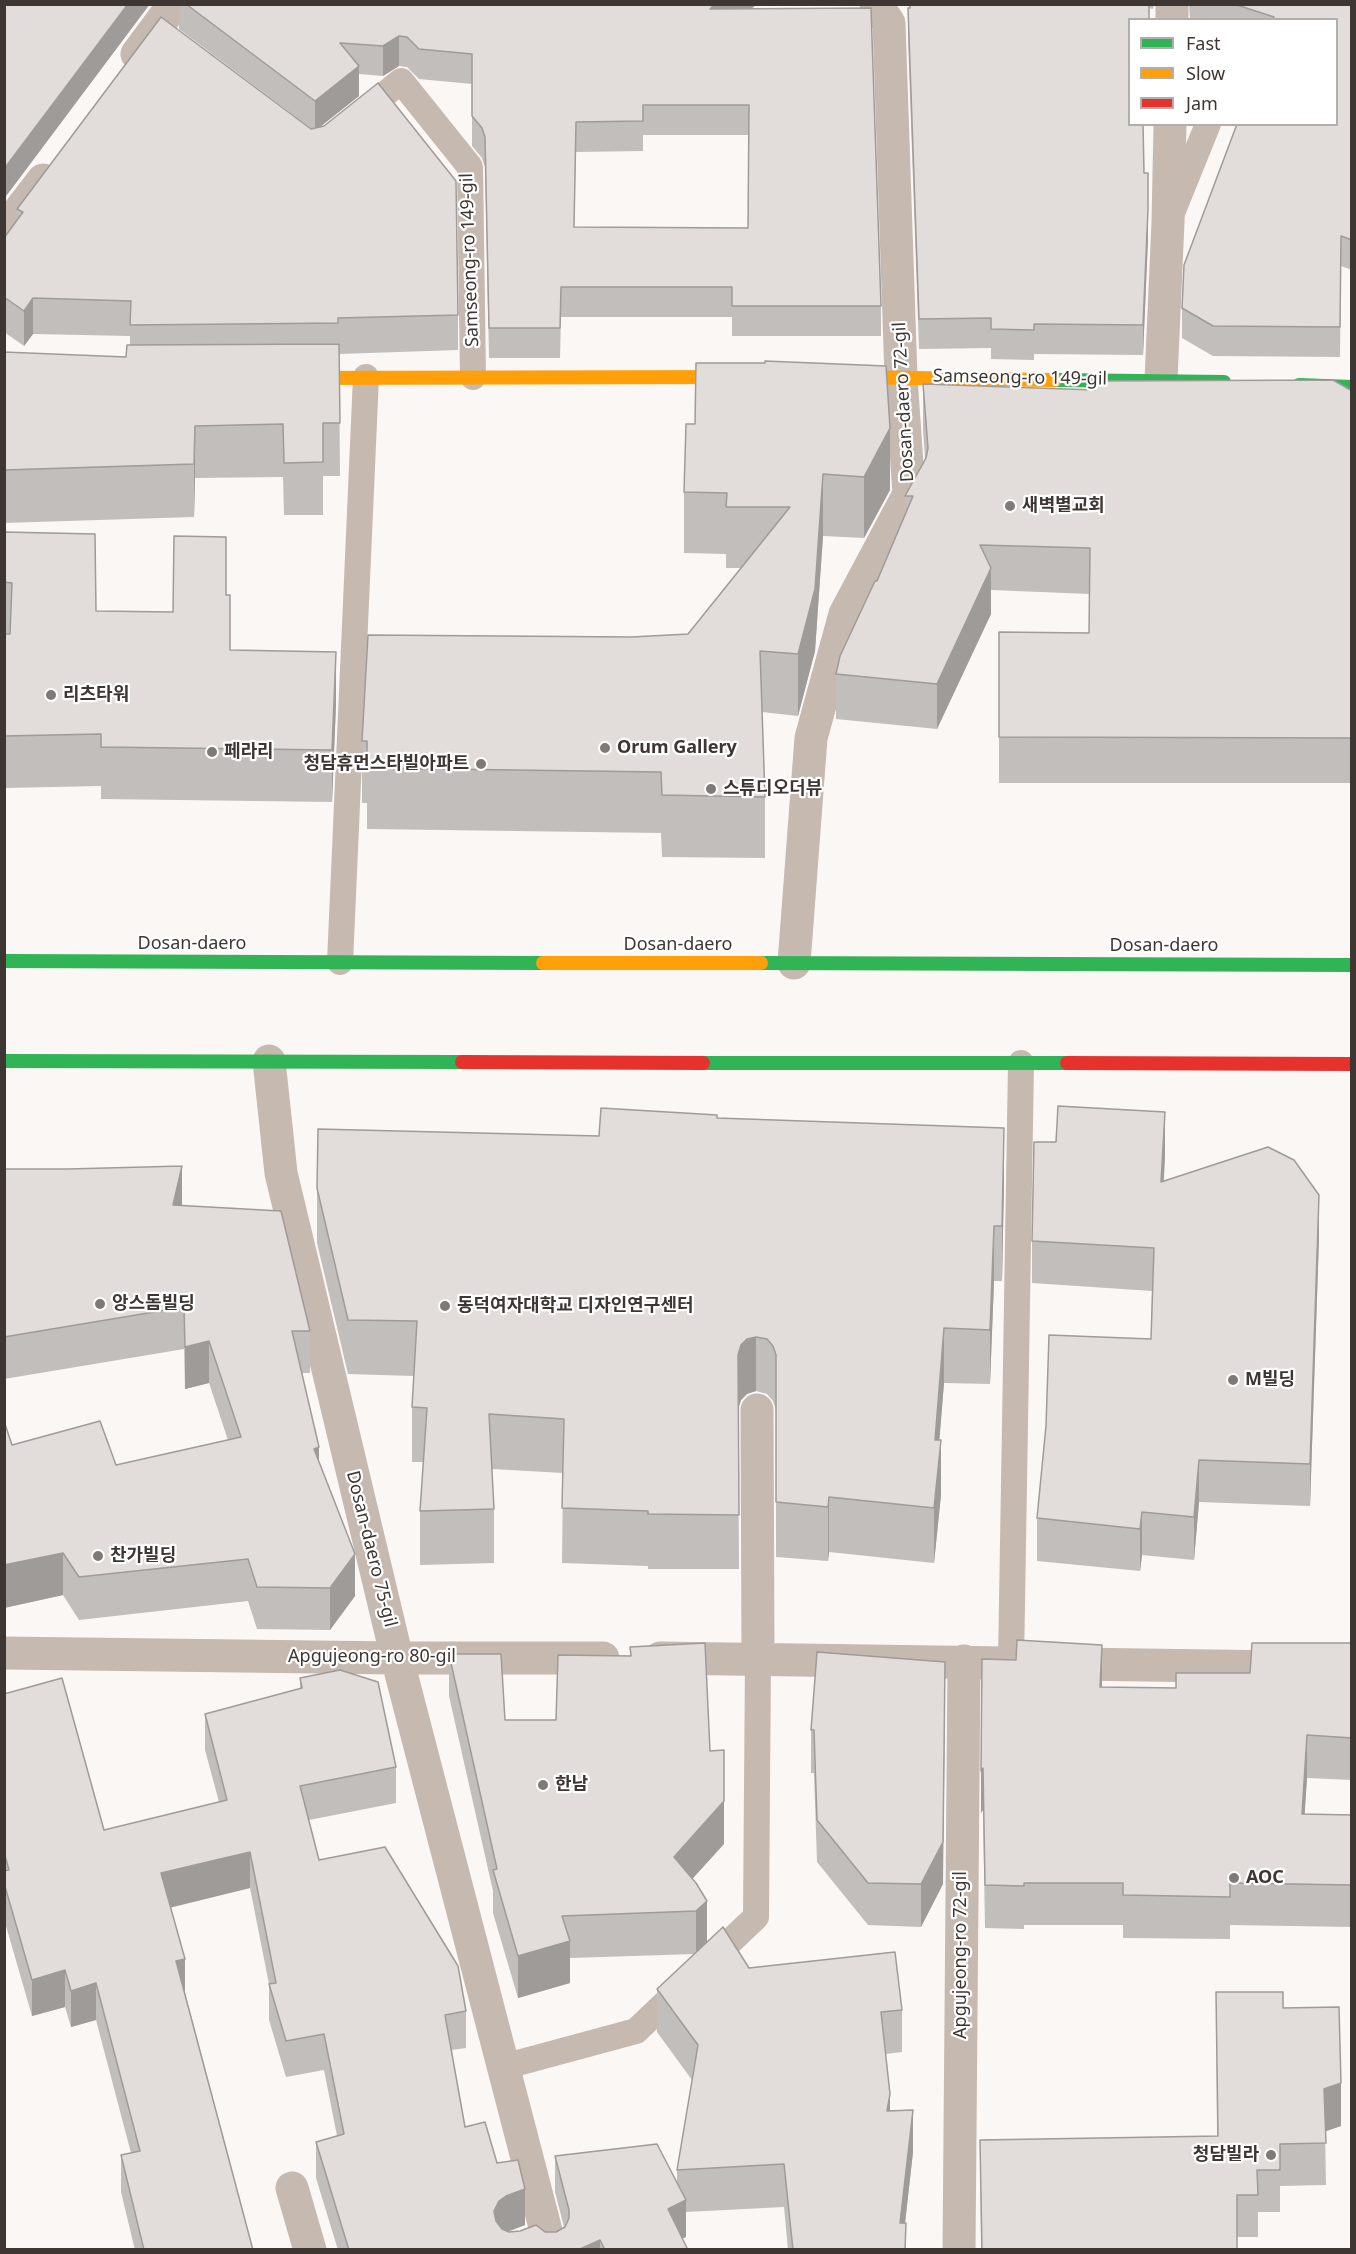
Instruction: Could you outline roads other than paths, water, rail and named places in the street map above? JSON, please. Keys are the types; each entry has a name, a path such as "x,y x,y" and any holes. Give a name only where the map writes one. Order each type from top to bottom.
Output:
{"main road":[{"path":"284,378 758,377"},
{"name":"Samseong-ro 149-gil","path":"829,377 1161,380 1233,383"},
{"path":"1280,384 1352,387"},
{"name":"Dosan-daero","path":"4,961 1352,965"},
{"path":"4,1061 1352,1064"}],"street":[{"path":"119,78 164,37 174,4"},
{"name":"Dosan-daero 72-gil","path":"794,963 811,738 845,614 909,494 901,377 889,23 876,4"},
{"path":"1161,380 1170,126"},
{"path":"4,231 62,155"},
{"name":"Dosan-daero 75-gil","path":"269,1061 280,1173 398,1658 503,2067 540,2244"},
{"path":"757,1410 758,1658"},
{"name":"Apgujeong-ro 80-gil","path":"4,1653 398,1658 758,1658 1352,1668"},
{"name":"Apgujeong-ro 72-gil","path":"959,2250 964,1661"},
{"path":"292,2188 310,2250"}],"lane":[{"name":"Samseong-ro 149-gil","path":"341,129 401,81 470,167 473,377"},
{"path":"1168,222 1207,126"},
{"path":"340,962 366,377"},
{"path":"1011,1663 1021,1063"},
{"path":"503,2067 636,2031 756,1917 758,1658"}],"place":[{"name":"새벽별교회","path":"1010,506"},
{"name":"리츠타워","path":"51,695"},
{"name":"Orum Gallery","path":"605,748"},
{"name":"페라리","path":"212,752"},
{"name":"청담휴먼스타빌아파트","path":"481,764"},
{"name":"스튜디오더뷰","path":"711,789"},
{"name":"앙스돔빌딩","path":"100,1304"},
{"name":"동덕여자대학교 디자인연구센터","path":"445,1306"},
{"name":"M빌딩","path":"1233,1380"},
{"name":"찬가빌딩","path":"98,1556"},
{"name":"한남","path":"543,1785"},
{"name":"AOC","path":"1234,1878"},
{"name":"청담빌라","path":"1271,2155"}]}
